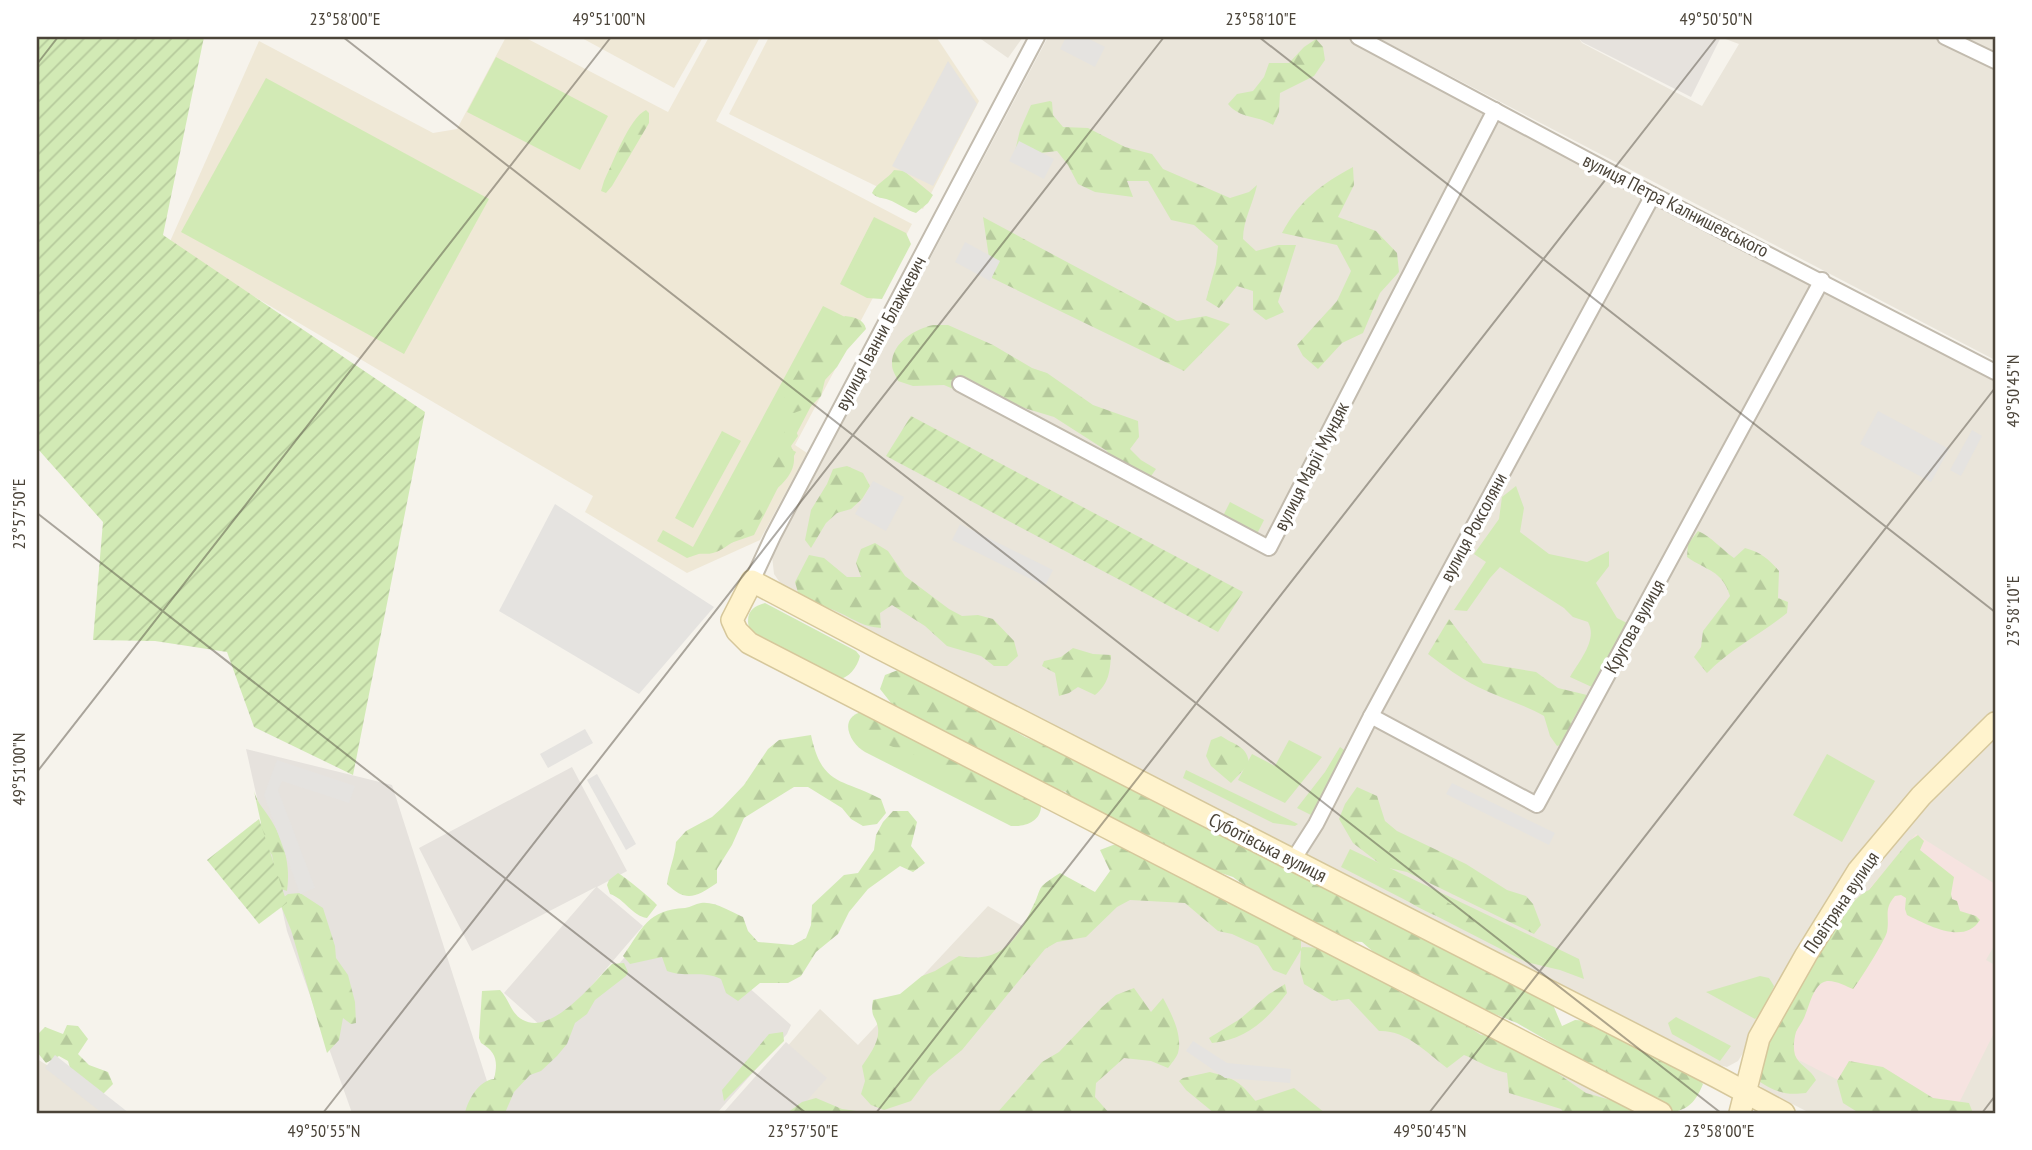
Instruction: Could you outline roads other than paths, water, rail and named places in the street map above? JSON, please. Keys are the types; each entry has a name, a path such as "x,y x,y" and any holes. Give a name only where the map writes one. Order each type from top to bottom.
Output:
{"street":[{"name":"вулиця Іванни Блажкевич","path":"1037,37 784,513 732,620 737,631 749,643 827,685 1661,1113"},
{"name":"вулиця Петра Калнишевського","path":"1358,37 1653,195 1995,372"},
{"path":"1945,37 1995,61"},
{"name":"вулиця Марії Мундяк","path":"960,384 1269,548 1495,110"},
{"name":"вулиця Роксоляни","path":"1293,860 1316,824 1371,716 1653,195"},
{"name":"Кругова вулиця","path":"1371,716 1537,805 1822,281"},
{"name":"Суботівська вулиця","path":"752,581 1784,1113"},
{"name":"Повітряна вулиця","path":"1740,1113 1759,1038 1805,955 1858,871 1922,796 1995,723"}]}
